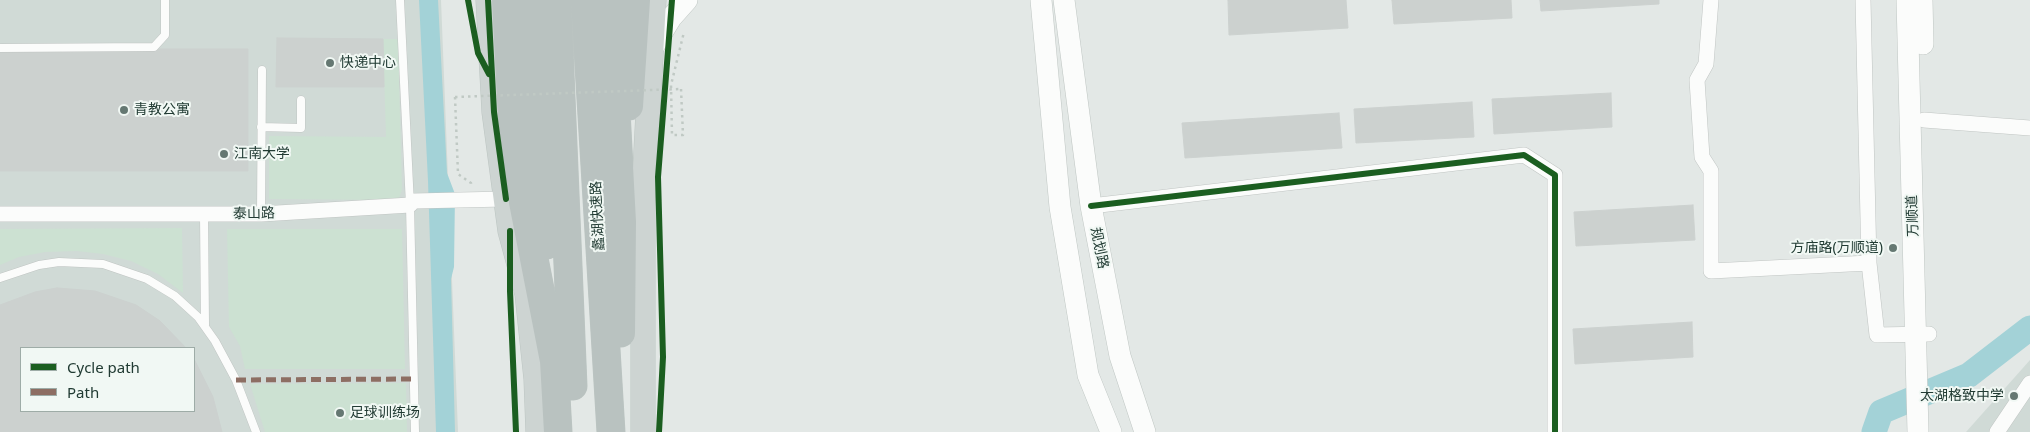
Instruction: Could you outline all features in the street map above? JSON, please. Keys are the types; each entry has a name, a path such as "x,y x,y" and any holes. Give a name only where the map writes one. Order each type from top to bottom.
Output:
{"highway":[{"path":"506,0 512,119 523,202 554,361"},
{"path":"532,0 536,112 551,290 558,432"},
{"path":"557,0 574,432"},
{"name":"蠡湖快速路","path":"585,0 610,432"},
{"path":"610,0 622,222"},
{"path":"620,432 622,222 636,0"}],"main road":[{"path":"488,0 494,112 510,231 527,294 536,379 538,432"},
{"path":"643,432 643,206 654,0"}],"street":[{"path":"1042,0 1060,207 1088,376 1111,432"},
{"name":"规划路","path":"1064,0 1091,206 1120,356 1145,432"},
{"path":"1711,0 1706,64 1697,80 1702,157 1711,172 1711,271 1869,263"},
{"path":"1863,0 1869,263 1877,335 1922,334"},
{"name":"万顺道","path":"1907,0 1924,404 1932,432"},
{"name":"万顺道","path":"1922,0 1924,120 1922,334"},
{"path":"652,49 684,1"},
{"path":"1924,120 2030,128"},
{"path":"1091,206 1524,155 1555,175 1555,432"},
{"name":"泰山路","path":"0,214 261,214 506,199"},
{"path":"1997,432 2030,383"},
{"name":"万顺道","path":"1918,432 1924,404"}],"lane":[{"path":"0,48 154,48 165,35 164,0"},
{"path":"400,0 412,204 415,432"},
{"path":"261,214 262,70"},
{"path":"262,127 300,128 301,100"},
{"path":"204,214 204,326"},
{"path":"0,278 39,265 59,262 102,264 147,279 175,296 198,317 236,380 256,432"}],"path":[{"path":"458,174 455,97 681,90 683,135 672,135 671,85 684,31 684,1"},
{"path":"663,102 665,75"}],"shaded area":[{"name":"江南大学","path":"0,0 441,0 458,432 0,432"},
{"name":"太湖格致中学","path":"2030,360 2030,432 1966,432"}],"green space":[{"path":"383,39 398,39 402,190 399,198 392,200 269,199 269,136 386,137"},
{"path":"182,228 183,293 158,274 131,261 103,254 77,251 45,252 19,257 0,265 0,229"},
{"path":"227,229 402,229 405,369 245,369 240,346 229,327"},
{"name":"足球训练场","path":"406,383 407,432 265,432 250,384"}],"water":[{"path":"419,0 438,0 447,173 455,194 454,267 451,279 455,432 436,432 428,181"}],"building":[{"path":"1228,0 1346,0 1348,28 1229,35"},
{"path":"1392,0 1511,0 1512,18 1394,24"},
{"path":"1540,0 1659,0 1659,4 1541,11"},
{"name":"快递中心","path":"277,38 383,39 384,87 276,87"},
{"name":"青教公寓","path":"0,49 248,49 248,171 0,171"},
{"path":"1611,93 1612,127 1494,134 1492,99"},
{"path":"1472,102 1474,137 1356,143 1354,109"},
{"path":"1339,113 1342,148 1185,158 1182,123"},
{"path":"1693,205 1695,240 1576,246 1574,212"},
{"path":"57,288 95,291 136,305 160,321 185,347 20,347 20,412 195,412 195,361 213,397 222,432 0,432 0,305 35,292"},
{"path":"1692,322 1693,357 1575,364 1573,329"}],"waterway":[{"path":"1874,432 1881,412 1969,375 2030,328"}],"marked path":[{"path":"236,380 414,379"}],"cycle path":[{"path":"468,0 478,53 489,74"},
{"path":"488,0 494,112 506,199"},
{"path":"659,432 663,357 658,177 672,0"},
{"path":"1091,206 1524,155 1555,175 1555,432"},
{"path":"510,231 510,291 516,432"}],"place":[{"name":"快递中心","path":"330,63"},
{"name":"青教公寓","path":"124,110"},
{"name":"江南大学","path":"224,154"},
{"name":"方庙路(万顺道)","path":"1893,248"},
{"name":"太湖格致中学","path":"2014,396"},
{"name":"足球训练场","path":"340,413"}]}
